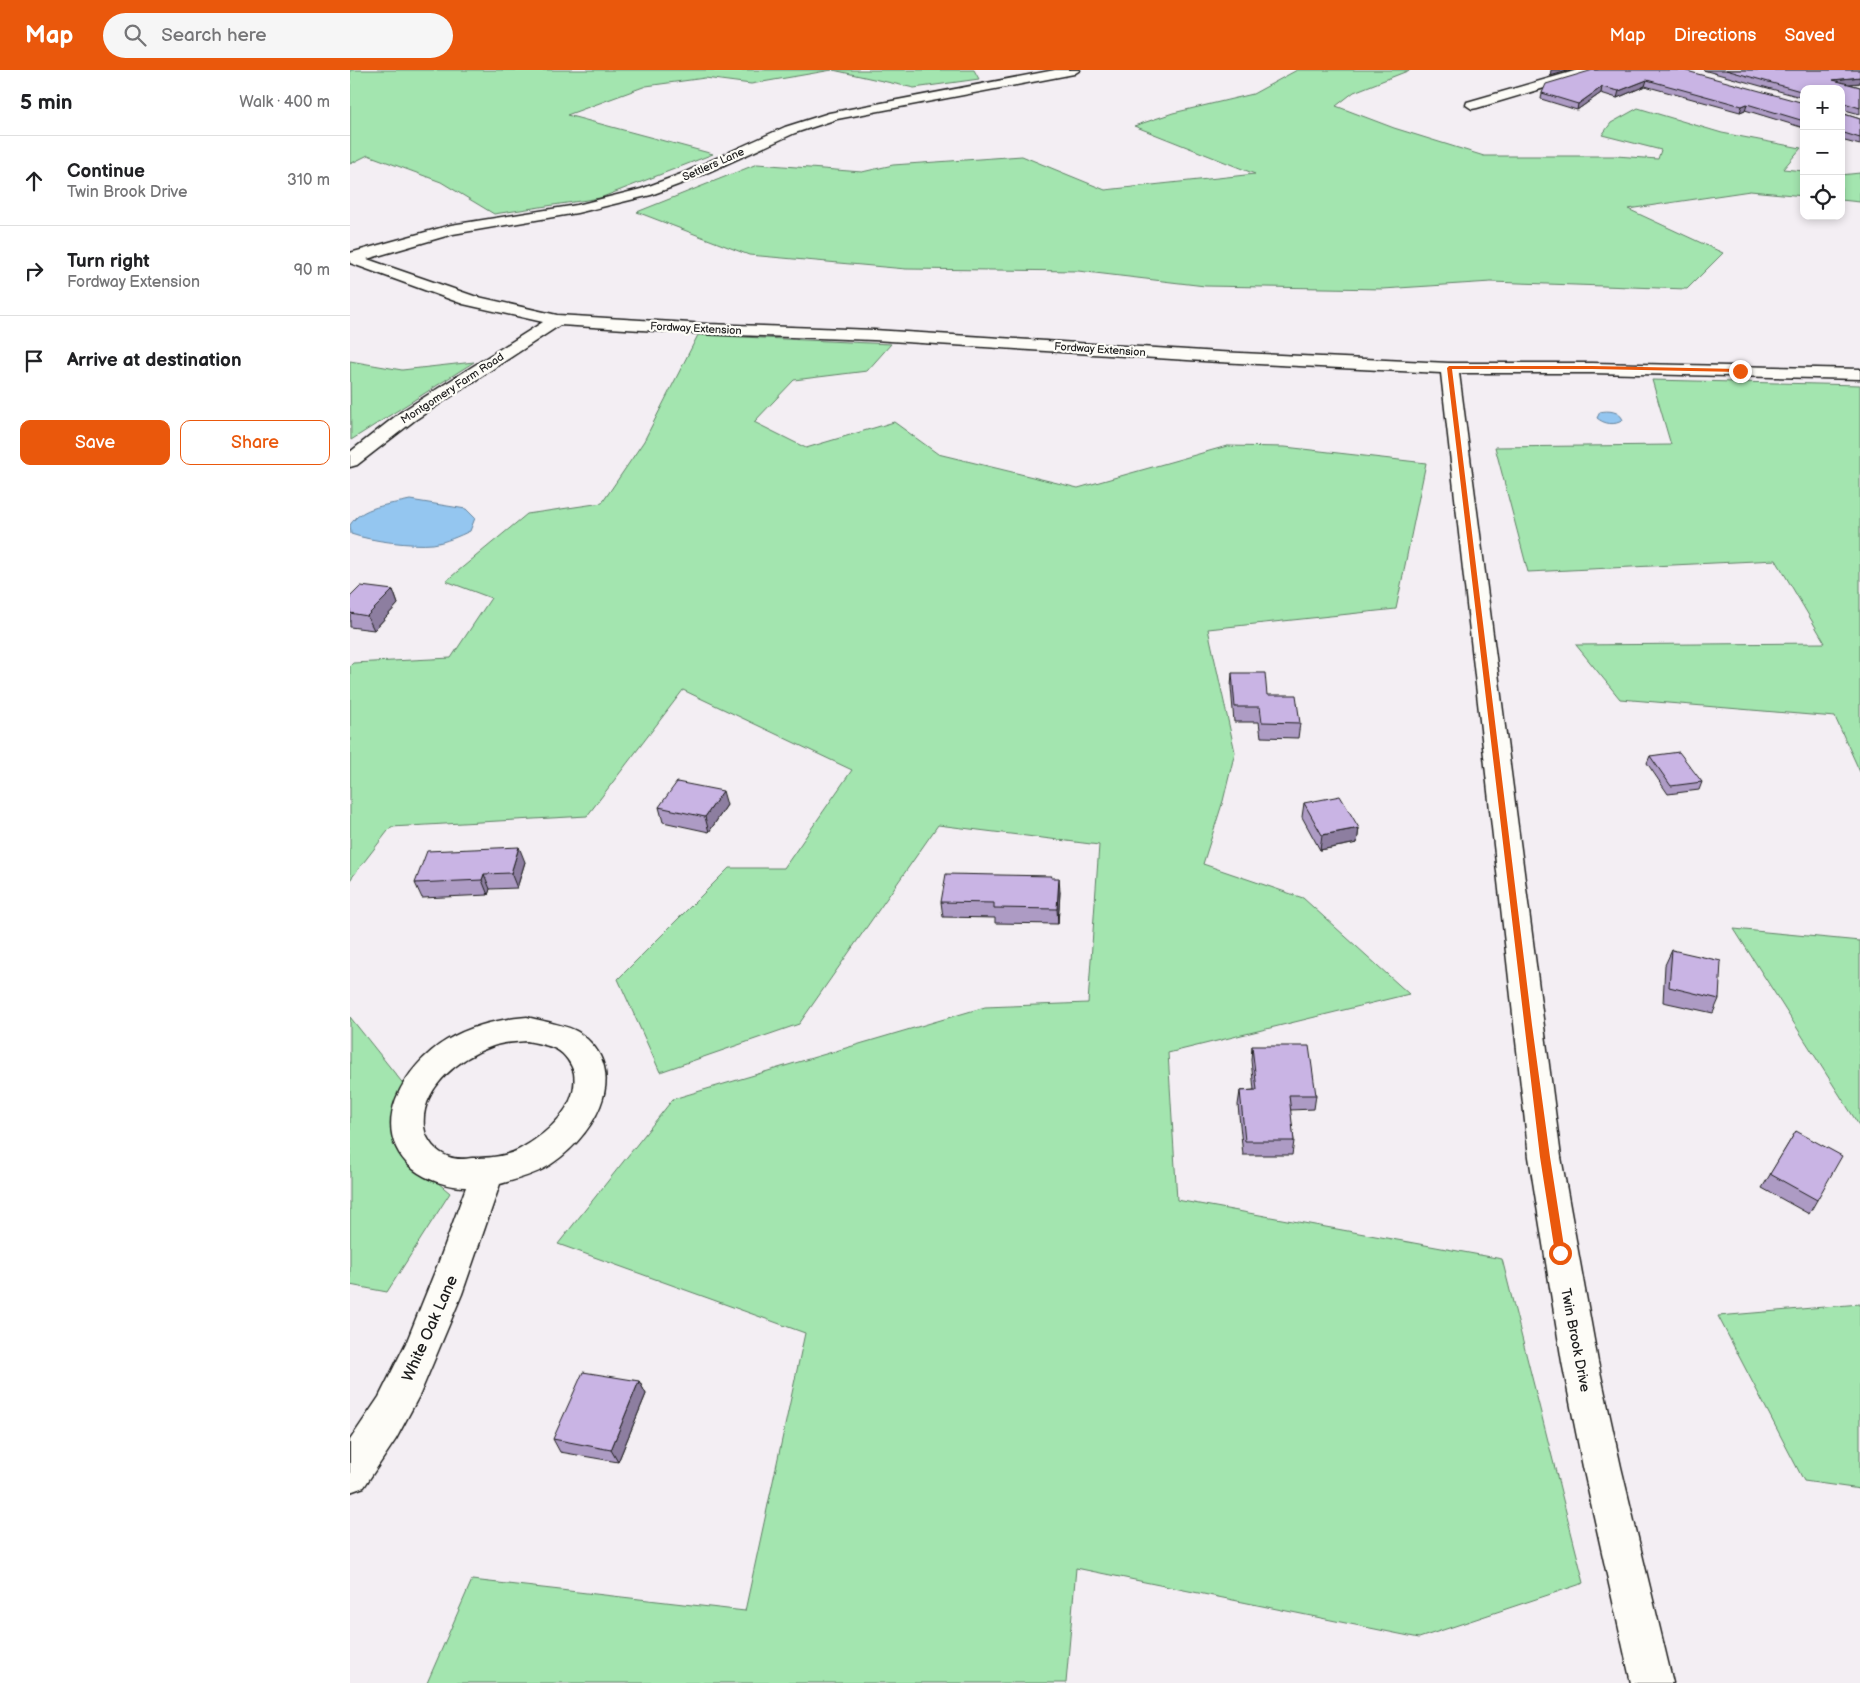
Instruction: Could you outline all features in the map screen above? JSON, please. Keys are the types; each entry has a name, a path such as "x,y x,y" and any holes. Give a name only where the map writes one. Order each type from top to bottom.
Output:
{"street":[{"name":"Settlers Lane","path":"351,258 451,230 577,209 646,192 686,177 784,133 834,116 1074,70"},
{"path":"1472,105 1591,70"},
{"name":"Fordway Extension","path":"351,258 469,300 557,320 707,329 893,336 1219,357 1449,368 1600,368 1860,374"},
{"name":"Montgomery Farm Road","path":"350,461 408,416 557,320"},
{"name":"Twin Brook Drive","path":"1449,368 1545,1157 1580,1362 1602,1467 1652,1683"},
{"path":"527,1029 552,1034 572,1043 582,1053 589,1065 591,1079 590,1094 585,1110 575,1125 546,1152 514,1167 487,1174 466,1174 447,1171 431,1164 419,1154 411,1142 407,1127 408,1112 413,1095 435,1066 451,1053 488,1035 527,1029"},
{"name":"White Oak Lane","path":"350,1474 391,1411 428,1336 459,1258 487,1174"}],"green space":[{"path":"350,70 832,70 751,84 705,78 646,86 567,115 713,154 600,198 494,214 441,182 368,155 350,164"},
{"path":"833,70 974,70 979,79 914,88"},
{"path":"1297,70 1410,70 1354,92 1336,106 1394,128 1484,156 1616,156 1658,159 1661,150 1602,135 1611,123 1638,108 1722,133 1800,148 1783,169 1800,171 1800,196 1750,191 1628,209 1723,253 1687,289 1491,282 1383,289 1205,286 1078,271 906,269 749,255 637,212 757,164 862,172 893,165 1022,156 1105,190 1255,174 1134,126 1173,113 1253,94"},
{"path":"1860,173 1860,202 1845,200 1845,175"},
{"path":"698,335 891,344 867,371 794,380 754,422 806,448 894,422 938,454 1078,488 1227,446 1285,447 1426,463 1396,609 1208,629 1235,752 1223,801 1203,864 1303,898 1409,994 1168,1053 1177,1200 1502,1259 1584,1583 1419,1638 1076,1568 1066,1683 427,1683 472,1580 745,1611 805,1333 558,1244 673,1099 985,1007 1088,1003 1099,845 938,825 799,1024 660,1072 618,979 729,868 784,868 852,770 683,690 587,816 391,827 350,880 350,666 353,663 451,658 491,598 446,581 527,514 602,503 644,441"},
{"path":"350,361 402,370 474,362 351,440"},
{"path":"1652,380 1860,385 1860,772 1835,717 1620,699 1576,645 1825,643 1776,560 1528,572 1495,447 1671,445"},
{"path":"1734,929 1860,941 1860,1127"},
{"path":"350,1017 405,1086 393,1145 450,1193 387,1292 350,1285"},
{"path":"1860,1304 1860,1489 1804,1481 1718,1316"}],"water":[{"path":"1600,412 1613,412 1623,420 1613,424 1603,422 1597,418"},
{"path":"410,500 466,509 475,518 470,531 452,539 433,544 403,544 351,534 350,525 361,514 377,507"}],"building":[{"path":"1593,70 1683,70 1800,102 1800,120 1747,104 1742,106 1647,80 1619,91 1602,87 1578,104 1542,93 1546,84"},
{"path":"1726,70 1860,70 1860,77 1833,80 1860,87 1860,108 1845,103 1845,85 1800,85 1800,91"},
{"path":"1845,114 1860,119 1860,138 1845,133"},
{"path":"361,586 393,590 367,616 350,613 350,597"},
{"path":"1232,673 1265,673 1267,695 1296,695 1300,723 1262,722 1260,707 1235,707"},
{"path":"1679,752 1702,782 1671,786 1650,756"},
{"path":"677,782 723,791 705,817 659,807"},
{"path":"1340,796 1359,828 1322,835 1304,803"},
{"path":"519,847 511,873 484,874 482,880 415,883 427,851"},
{"path":"946,874 1052,876 1051,878 1059,878 1057,909 994,908 994,903 941,902"},
{"path":"1672,950 1721,961 1719,999 1669,987"},
{"path":"1252,1046 1309,1046 1316,1095 1289,1095 1294,1141 1245,1141 1240,1091 1257,1090"},
{"path":"1796,1131 1842,1156 1817,1200 1770,1174"},
{"path":"583,1372 639,1381 611,1450 553,1439"}],"route":[{"path":"1560,1253 1545,1157 1528,1025 1449,368 1740,371"}]}
